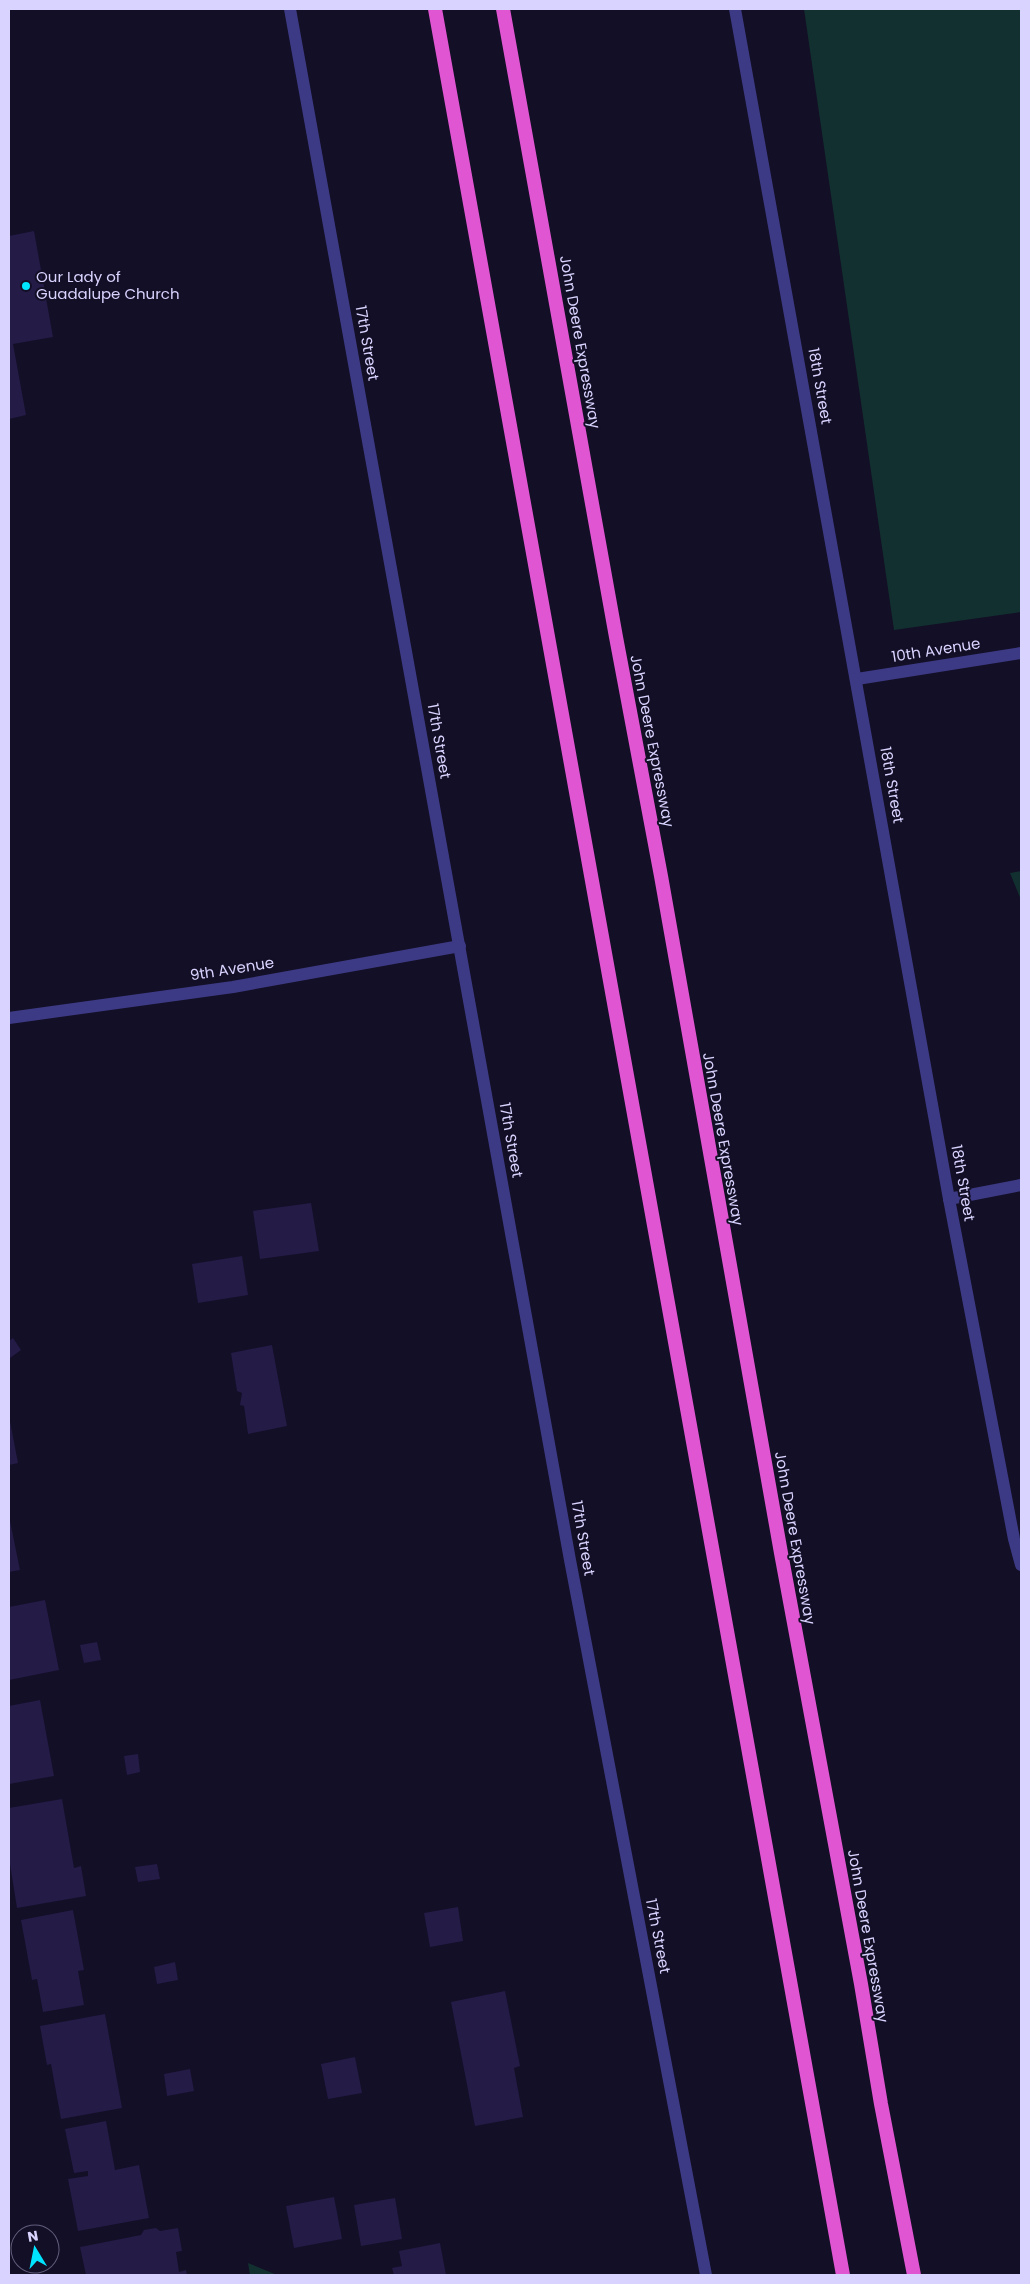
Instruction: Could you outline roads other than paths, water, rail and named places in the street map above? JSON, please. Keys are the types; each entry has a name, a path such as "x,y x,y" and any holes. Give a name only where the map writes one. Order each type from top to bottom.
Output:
{"highway":[{"path":"435,9 843,2275"},
{"name":"John Deere Expressway","path":"503,9 661,876 881,2104 914,2275"}],"street":[{"name":"17th Street","path":"290,9 570,1560 706,2275"},
{"name":"18th Street","path":"735,9 949,1199 1021,1565"},
{"name":"10th Avenue","path":"857,679 1021,653"},
{"name":"9th Avenue","path":"9,1018 233,987 460,946"},
{"path":"949,1199 1021,1185"}],"place":[{"name":"Our Lady of Guadalupe Church","path":"26,286"}]}
